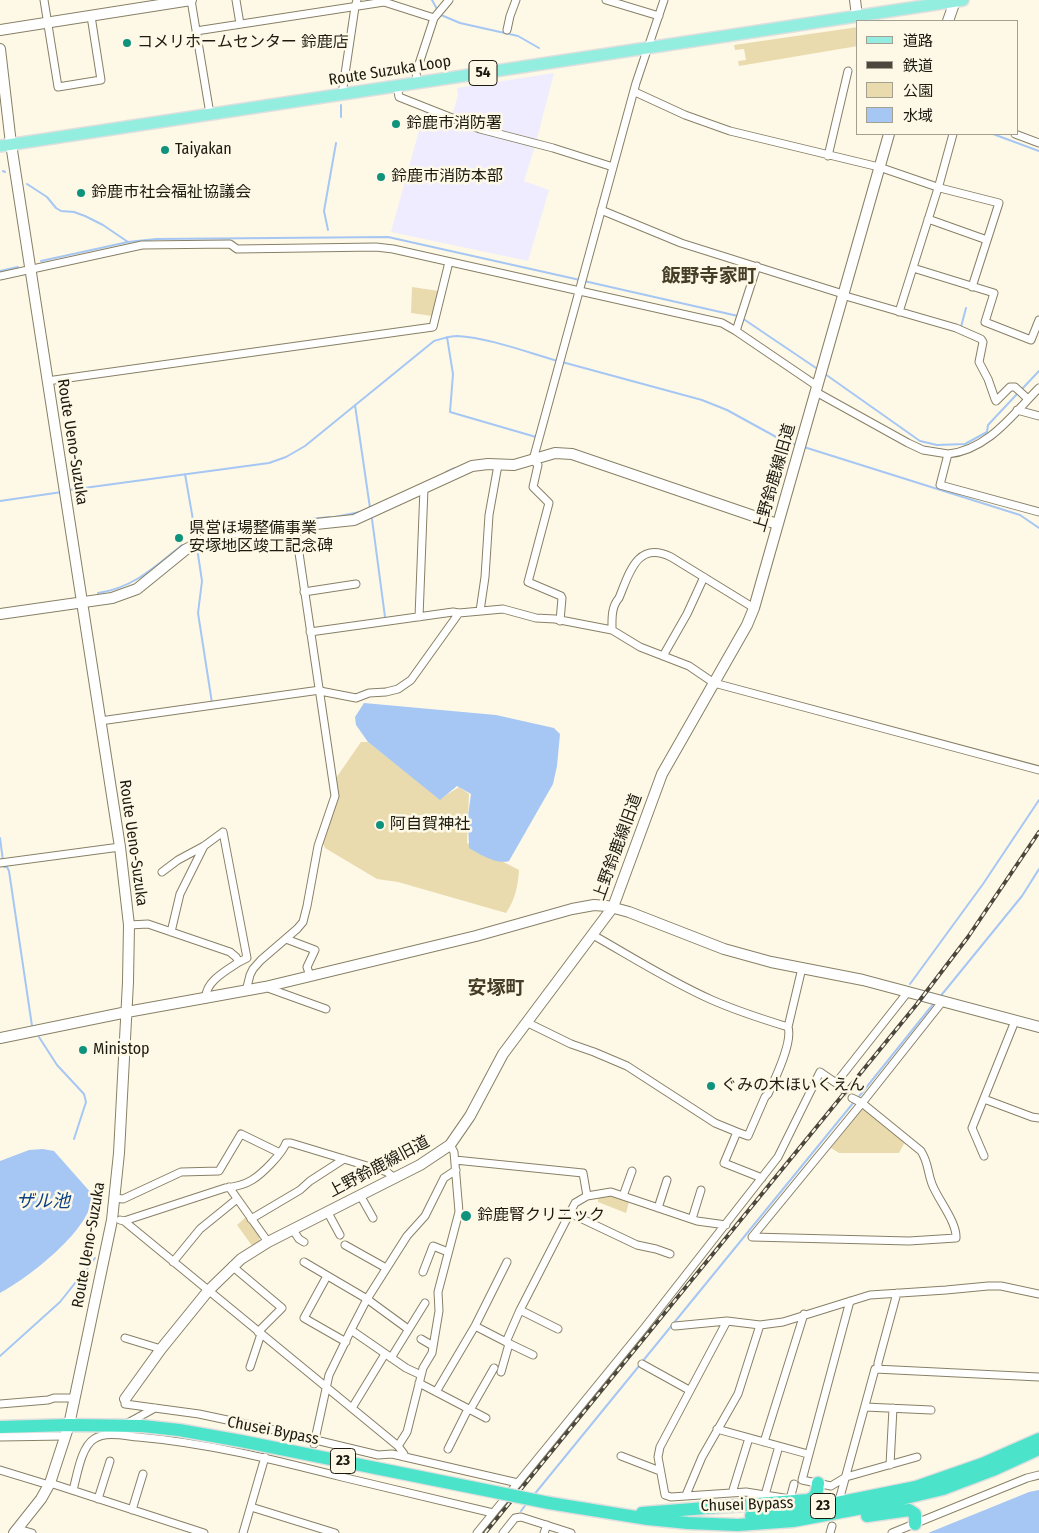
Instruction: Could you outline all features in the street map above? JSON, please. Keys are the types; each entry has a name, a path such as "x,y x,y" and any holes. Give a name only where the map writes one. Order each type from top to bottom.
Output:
{"highway":[{"name":"Chusei Bypass","path":"0,1427 67,1431 142,1426 210,1435 500,1493 648,1519 688,1523 751,1524 793,1521 893,1502 943,1490 1039,1439"},
{"path":"988,1467 1039,1432"},
{"name":"Chusei Bypass","path":"596,1510 688,1518 736,1517 797,1511 916,1487 988,1467 1039,1449"},
{"path":"988,1467 1039,1458"},
{"path":"632,1513 808,1500 814,1498 818,1483"},
{"path":"751,1524 783,1526 822,1524 909,1510 915,1514 914,1524"}],"main road":[{"name":"Route Suzuka Loop","path":"5,145 648,49 858,16 924,3 958,0"}],"street":[{"path":"44,0 58,87 101,80 91,16"},
{"path":"0,30 191,0 210,114"},
{"path":"236,0 240,24"},
{"path":"418,83 416,73 437,15 449,0"},
{"path":"507,30 516,0"},
{"path":"606,0 659,16"},
{"path":"533,460 643,60 664,0"},
{"path":"855,0 858,16"},
{"path":"948,20 958,0"},
{"path":"196,31 356,3 384,2 437,15"},
{"path":"342,94 356,3"},
{"name":"Route Ueno-Suzuka","path":"0,49 5,145 30,269 120,847 129,925 127,1012 119,1153 112,1220 67,1431 49,1484 41,1499 16,1531"},
{"path":"828,156 848,71"},
{"path":"397,86 399,97 480,129 553,148 613,167"},
{"path":"635,92 685,115 730,132 879,167 938,187 999,203 972,287"},
{"name":"上野鈴鹿線旧道","path":"125,1399 161,1349 208,1291 232,1266 268,1242 420,1165 450,1145 470,1116 504,1054 613,907 656,787 747,625 754,608 889,135"},
{"path":"900,312 953,135"},
{"path":"1018,135 1039,143"},
{"path":"601,210 681,243 956,328 981,339 983,342 979,362 996,401 1010,387 1015,388 1026,398"},
{"path":"928,219 987,240"},
{"path":"0,276 124,249 155,245 230,244 237,249 376,247 392,249 580,287 737,327 817,386 908,443 923,450 948,454 981,444 1017,410 1026,398 1039,388"},
{"path":"47,381 433,327 449,262"},
{"path":"737,327 757,266"},
{"path":"913,268 994,294 985,322 1031,340 1039,320"},
{"path":"1017,410 1039,416"},
{"path":"0,614 112,598 137,589 185,550 207,538 230,533 354,520 472,466 488,464 514,465 555,453 572,454 777,524"},
{"path":"948,454 940,485 1039,512"},
{"path":"533,460 538,465 533,487 549,503 528,582 561,596 560,621"},
{"path":"480,611 485,577 489,516 498,465"},
{"path":"419,617 424,488"},
{"path":"246,991 253,969 303,922 318,846 335,796 294,526"},
{"path":"612,630 612,614 627,577 635,562 644,555 661,553 754,608"},
{"path":"663,656 687,614 704,577"},
{"path":"304,592 356,584"},
{"path":"310,632 453,612 503,609 536,618 612,630 640,647 689,666 714,683 1039,770"},
{"path":"100,721 320,690 356,698 369,693 398,689 410,680 458,613"},
{"path":"162,872 223,832 247,958 219,976 207,989 206,999"},
{"path":"171,932 180,894 204,846"},
{"path":"0,863 120,847"},
{"path":"0,1038 127,1012 265,987 476,936 572,908 594,905 613,907 724,949 771,962 863,980 1039,1027"},
{"path":"129,925 148,924 230,952 239,962"},
{"path":"593,935 711,1000 751,1016 788,1027"},
{"path":"286,939 315,950 307,967 310,976"},
{"path":"526,1022 564,1041 627,1066 716,1123 748,1136 780,1067 789,1035 788,1027 802,968"},
{"path":"265,987 326,1009"},
{"path":"836,1083 908,992"},
{"path":"857,1100 921,1151 927,1160 935,1192 956,1228 956,1238 910,1240 752,1237 857,1100 938,1001"},
{"path":"984,1156 972,1128 1015,1021"},
{"path":"477,1533 726,1225 778,1157 820,1072 836,1083 842,1090"},
{"path":"984,1099 1039,1118"},
{"path":"737,1132 724,1163 762,1178"},
{"path":"114,1198 123,1199 182,1172 220,1171 241,1134 280,1153"},
{"path":"112,1220 124,1221 253,1180 280,1153 286,1143 291,1142 387,1172 393,1177"},
{"path":"398,1446 407,1432 420,1375 432,1353 439,1312 438,1292 459,1212 454,1152 450,1145"},
{"path":"251,1220 300,1190 310,1181 344,1159"},
{"path":"455,1160 583,1173 587,1196"},
{"path":"315,1442 328,1375 367,1299 407,1236 425,1216 444,1178 456,1170"},
{"path":"624,1196 632,1171"},
{"path":"658,1208 667,1180"},
{"path":"229,1187 268,1242"},
{"path":"692,1219 701,1190"},
{"path":"501,1372 508,1343 520,1310 575,1203 587,1196 611,1192 692,1219 726,1225"},
{"path":"360,1195 373,1218"},
{"path":"173,1262 200,1229 237,1199"},
{"path":"327,1211 340,1235"},
{"path":"570,1212 637,1246 656,1249 670,1254"},
{"path":"124,1221 398,1446 404,1457"},
{"path":"293,1230 298,1239 304,1242"},
{"path":"345,1245 386,1268"},
{"path":"423,1272 433,1246 448,1252"},
{"path":"304,1262 367,1299 408,1329"},
{"path":"436,1392 475,1326 507,1262"},
{"path":"232,1266 282,1308 260,1333 250,1367"},
{"path":"327,1276 304,1318 346,1342"},
{"path":"675,1326 726,1321 760,1324 783,1322 870,1295 995,1286 1039,1294"},
{"path":"878,1369 897,1293"},
{"path":"850,1301 802,1480 831,1486 846,1477 917,1457"},
{"path":"352,1408 425,1302"},
{"path":"520,1310 558,1329"},
{"path":"764,1442 804,1314"},
{"path":"726,1321 660,1447 658,1457 665,1495 670,1497 746,1492 790,1498 794,1484"},
{"path":"686,1495 702,1457 738,1394 760,1324"},
{"path":"475,1326 533,1355"},
{"path":"351,1330 388,1356 420,1375"},
{"path":"125,1338 161,1349"},
{"path":"421,1339 433,1346"},
{"path":"642,1364 689,1390"},
{"path":"448,1449 494,1368"},
{"path":"840,1497 875,1368 1039,1377"},
{"path":"419,1383 486,1418"},
{"path":"0,1404 54,1398 74,1398"},
{"path":"125,1399 125,1404 199,1414 315,1442 378,1455 392,1454 518,1483"},
{"path":"865,1407 931,1410"},
{"path":"124,1426 155,1408"},
{"path":"890,1465 893,1408"},
{"path":"717,1428 808,1454"},
{"path":"0,1437 67,1431"},
{"path":"73,1490 84,1451 95,1438 102,1436 160,1439 211,1446 309,1466 493,1513"},
{"path":"732,1492 749,1438"},
{"path":"765,1495 779,1446"},
{"path":"621,1456 660,1472"},
{"path":"243,1533 265,1457"},
{"path":"98,1498 110,1461"},
{"path":"0,1470 73,1490 204,1533"},
{"path":"132,1510 143,1474"},
{"path":"892,1533 1027,1478 1039,1476"},
{"path":"251,1507 335,1533"},
{"path":"502,1533 515,1518 521,1517 571,1533"},
{"path":"544,1533 547,1525"},
{"path":"16,1531 32,1533"}],"shaded area":[{"path":"554,73 524,181 549,190 528,261 391,232 425,109 451,119 458,95 457,88"}],"green space":[{"path":"856,27 856,46 739,66 738,61 746,60 744,49 735,50 734,45"},
{"path":"412,287 439,291 432,316 411,313"},
{"path":"361,742 368,742 440,799 459,787 469,794 467,843 519,870 516,893 506,913 398,882 377,879 325,848 322,841 338,795 336,778"},
{"path":"861,1110 865,1110 905,1142 899,1153 839,1153 831,1148"},
{"path":"611,1196 629,1202 626,1213 598,1202 598,1199 594,1198"},
{"path":"246,1217 259,1236 260,1244 253,1247 237,1225"}],"water":[{"path":"364,703 496,715 554,728 560,734 553,784 509,861 499,862 469,848 468,816 471,794 457,786 440,800 368,742 356,725 355,717"},
{"name":"ザル池","path":"43,1149 54,1151 92,1194 90,1207 83,1221 57,1251 26,1276 0,1293 0,1161 29,1150"},
{"path":"1039,1490 1039,1533 928,1533 1029,1492"}],"waterway":[{"path":"432,0 438,11"},
{"path":"441,15 460,23 518,36 539,48"},
{"path":"341,105 341,117"},
{"path":"996,135 1039,151"},
{"path":"328,230 324,211 336,143"},
{"path":"27,184 47,197 61,211 74,212 85,216 103,225 128,242"},
{"path":"41,261 128,242 156,239 388,237 580,280"},
{"path":"0,271 18,267"},
{"path":"584,281 738,316"},
{"path":"961,327 966,308"},
{"path":"742,318 819,370"},
{"path":"69,490 269,463 286,457 305,446 434,341 457,336 470,337 558,361"},
{"path":"447,337 453,374 450,412 536,437"},
{"path":"562,362 702,400 727,410 778,438 797,445"},
{"path":"1022,389 1039,371"},
{"path":"825,374 920,441 937,445 965,444 987,432 988,425 1018,393"},
{"path":"355,405 370,508"},
{"path":"804,447 1020,515 1039,528"},
{"path":"446,472 455,468"},
{"path":"185,474 196,537"},
{"path":"0,501 62,492"},
{"path":"335,517 360,512"},
{"path":"193,539 210,531 225,528 330,517"},
{"path":"372,519 385,617"},
{"path":"98,593 133,581 153,569 182,545"},
{"path":"197,548 202,581 198,613 212,703"},
{"path":"910,984 983,884 1039,800"},
{"path":"0,838 3,861"},
{"path":"4,867 7,867 9,871 32,1026"},
{"path":"939,998 1022,896 1039,869"},
{"path":"857,1099 934,1003"},
{"path":"39,1037 57,1065 84,1094 86,1102 74,1139"},
{"path":"642,1362 854,1102"},
{"path":"87,1269 95,1258"},
{"path":"0,1356 60,1302 83,1273"},
{"path":"533,1496 639,1366"},
{"path":"521,1511 527,1503"}],"tunnel":[{"path":"842,1090 852,1098"}],"railway":[{"path":"485,1533 917,1004 968,937 1039,832"}],"place":[{"name":"コメリホームセンター 鈴鹿店","path":"127,43"},
{"name":"鈴鹿市消防署","path":"396,124"},
{"name":"Taiyakan","path":"165,150"},
{"name":"鈴鹿市消防本部","path":"381,177"},
{"name":"鈴鹿市社会福祉協議会","path":"81,193"},
{"name":"県営ほ場整備事業 安塚地区竣工記念碑","path":"179,538"},
{"name":"阿自賀神社","path":"380,825"},
{"name":"Ministop","path":"83,1050"},
{"name":"ぐみの木ほいくえん","path":"711,1086"},
{"name":"鈴鹿腎クリニック","path":"466,1216"}],"district":[{"name":"飯野寺家町","path":"709,277"},
{"name":"安塚町","path":"496,989"}]}
